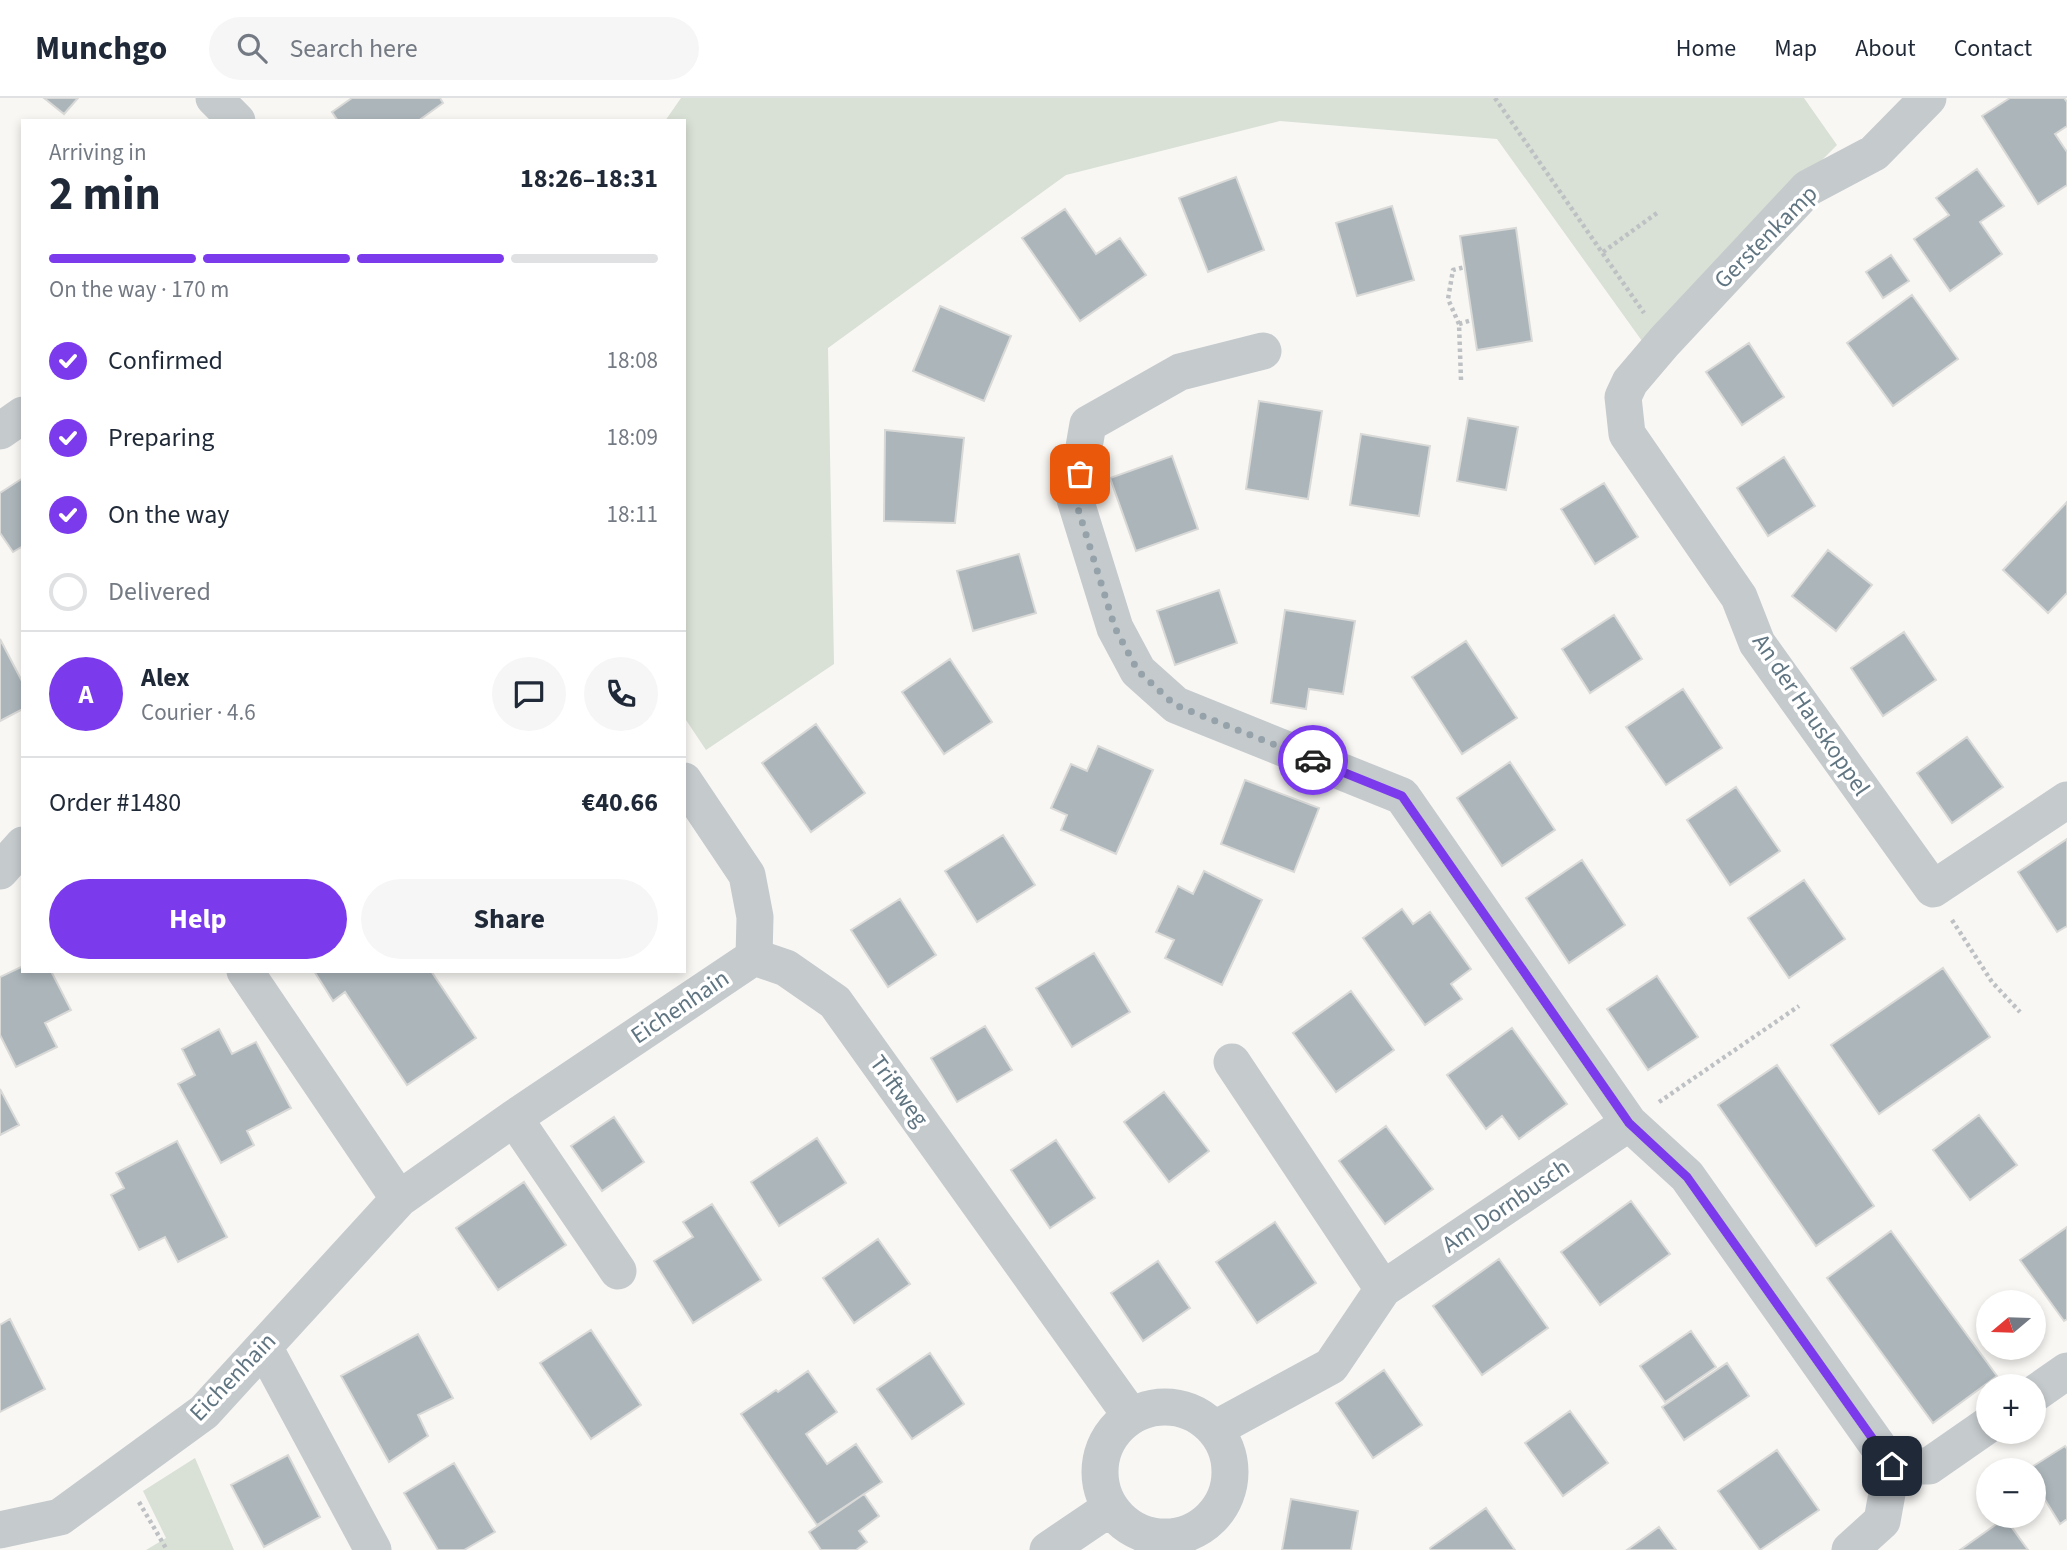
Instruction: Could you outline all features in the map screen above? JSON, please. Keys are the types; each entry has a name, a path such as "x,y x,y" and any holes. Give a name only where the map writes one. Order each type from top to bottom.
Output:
{"street":[{"path":"214,98 237,119"},
{"path":"241,119 260,98"},
{"name":"Gerstenkamp","path":"1623,397 1630,382 1664,342 1808,188 1874,153 1928,98"},
{"path":"1263,351 1180,372 1088,424 1075,499 1115,628 1138,671 1175,705 1402,796 1629,1123 1687,1177 1892,1466 1882,1521 1850,1550"},
{"name":"An der Hauskoppel","path":"1623,397 1627,434 1739,597 1757,643 1933,889"},
{"path":"0,431 21,416"},
{"path":"686,784 747,875 755,917 754,957"},
{"path":"1933,889 2067,800"},
{"path":"0,871 21,847"},
{"name":"Eichenhain","path":"0,1530 60,1517 204,1412 399,1199 514,1118 754,957"},
{"name":"Triftweg","path":"754,957 786,968 835,1002 1131,1416"},
{"path":"246,973 399,1199"},
{"path":"1232,1062 1382,1289"},
{"path":"514,1118 618,1271"},
{"name":"Am Dornbusch","path":"1214,1429 1331,1366 1382,1289 1629,1123"},
{"path":"264,1347 373,1550"},
{"path":"2046,1386 2067,1371"},
{"path":"1175,1407 1197,1414 1214,1429 1224,1444 1230,1462 1230,1480 1225,1498 1215,1514 1210,1538 1183,1535 1163,1537 1143,1533 1124,1523 1110,1508 1102,1489 1100,1468 1105,1447 1115,1429 1131,1416 1152,1408 1175,1407"},
{"path":"1892,1466 1929,1466 1976,1433"},
{"path":"1048,1550 1110,1508"}],"path":[{"path":"1494,98 1664,342"},
{"path":"1603,252 1657,214"},
{"path":"1461,380 1459,324 1448,299 1453,270 1465,267"},
{"path":"1459,324 1472,320"},
{"path":"1933,889 1992,982 2020,1012"},
{"path":"1629,1123 1800,1006"},
{"path":"122,1472 167,1550"}],"shaded area":[{"path":"681,98 1804,98 1837,145 1642,341 1497,139 1280,121 1066,175 828,348 834,664 706,750 686,720 686,119 666,119"},
{"path":"195,1458 234,1550 146,1550 166,1538 143,1491"}],"building":[{"path":"44,98 78,98 64,114"},
{"path":"352,98 440,98 443,103 421,119 337,119 332,112"},
{"path":"2010,98 2064,98 2067,102 2067,126 2055,134 2067,152 2067,185 2038,204 1982,116"},
{"path":"1977,169 2004,206 1980,222 2002,254 1950,291 1914,239 1949,215 1936,198"},
{"path":"1236,177 1264,250 1208,272 1179,198"},
{"path":"1392,206 1414,280 1357,296 1336,223"},
{"path":"1065,209 1096,254 1120,238 1146,275 1080,321 1022,238"},
{"path":"1516,228 1532,341 1477,350 1460,236"},
{"path":"1891,255 1909,281 1883,298 1866,272"},
{"path":"1912,295 1958,359 1893,406 1847,343"},
{"path":"940,306 1011,336 984,401 913,371"},
{"path":"1749,343 1784,397 1742,425 1706,372"},
{"path":"1259,401 1322,411 1308,499 1246,489"},
{"path":"1468,418 1518,427 1506,490 1457,481"},
{"path":"885,430 964,438 955,523 884,521"},
{"path":"1361,434 1430,446 1419,516 1350,505"},
{"path":"1172,456 1198,529 1136,551 1110,478"},
{"path":"1784,457 1815,506 1768,536 1737,488"},
{"path":"21,479 21,547 13,552 0,533 0,493"},
{"path":"1604,483 1638,537 1595,564 1561,509"},
{"path":"2067,502 2067,593 2048,613 2003,570"},
{"path":"1828,550 1872,585 1836,631 1792,596"},
{"path":"1019,554 1036,613 973,631 957,571"},
{"path":"1219,590 1237,643 1175,665 1157,611"},
{"path":"1285,610 1355,621 1343,694 1309,689 1306,709 1271,703"},
{"path":"1614,615 1642,659 1590,693 1562,649"},
{"path":"1904,632 1936,680 1883,716 1851,668"},
{"path":"0,639 21,679 21,710 0,721"},
{"path":"1466,641 1517,718 1462,754 1412,677"},
{"path":"950,659 992,722 944,754 902,692"},
{"path":"1683,689 1722,748 1666,785 1626,727"},
{"path":"816,724 865,793 811,832 762,763"},
{"path":"1967,737 2003,787 1952,823 1917,773"},
{"path":"1098,746 1153,770 1116,854 1061,830 1067,815 1051,808 1071,764 1087,771"},
{"path":"1510,762 1555,830 1502,866 1457,798"},
{"path":"1245,780 1319,808 1294,872 1221,844"},
{"path":"1736,787 1780,851 1730,885 1687,820"},
{"path":"1003,835 1035,885 977,922 945,871"},
{"path":"2067,839 2067,926 2057,932 2018,872"},
{"path":"1582,860 1625,925 1569,963 1526,898"},
{"path":"1204,871 1262,900 1222,985 1165,958 1174,940 1156,932 1178,886 1193,894"},
{"path":"1804,880 1845,939 1789,978 1748,918"},
{"path":"900,899 936,955 888,987 851,930"},
{"path":"1402,909 1413,924 1430,912 1471,969 1451,984 1462,999 1425,1025 1363,938"},
{"path":"1094,953 1130,1012 1072,1047 1036,988"},
{"path":"21,967 21,973 52,973 71,1010 45,1023 57,1047 16,1067 0,1035 0,977"},
{"path":"1943,968 1990,1037 1879,1114 1831,1045"},
{"path":"315,973 432,973 476,1038 407,1085 345,992 333,1001"},
{"path":"1657,976 1698,1037 1648,1070 1607,1009"},
{"path":"1351,991 1394,1050 1336,1092 1293,1033"},
{"path":"985,1026 1012,1070 957,1102 931,1058"},
{"path":"1512,1028 1567,1104 1519,1139 1502,1116 1486,1129 1447,1075"},
{"path":"219,1029 232,1054 256,1042 291,1108 247,1131 254,1145 221,1163 178,1084 195,1075 182,1049"},
{"path":"1777,1065 1874,1206 1816,1246 1718,1105"},
{"path":"0,1089 19,1125 0,1135"},
{"path":"1164,1092 1209,1151 1169,1182 1124,1122"},
{"path":"1979,1115 2017,1165 1970,1200 1933,1150"},
{"path":"614,1117 644,1162 602,1191 571,1146"},
{"path":"1386,1126 1433,1189 1385,1224 1339,1161"},
{"path":"817,1138 846,1183 779,1226 751,1182"},
{"path":"1056,1140 1095,1198 1050,1228 1011,1170"},
{"path":"177,1141 227,1237 178,1262 165,1237 139,1250 111,1195 124,1188 116,1173"},
{"path":"524,1182 566,1245 498,1290 456,1228"},
{"path":"1631,1201 1670,1254 1600,1305 1561,1252"},
{"path":"712,1204 761,1280 693,1323 654,1261 693,1237 683,1222"},
{"path":"1275,1222 1316,1283 1257,1323 1216,1262"},
{"path":"2067,1227 2067,1319 2064,1321 2046,1296 2046,1290 2042,1290 2020,1260"},
{"path":"1891,1231 1976,1347 1976,1360 1985,1360 1996,1374 1976,1374 1976,1391 1933,1423 1827,1278"},
{"path":"878,1239 910,1284 854,1323 823,1278"},
{"path":"1499,1259 1548,1328 1482,1375 1433,1306"},
{"path":"1158,1261 1190,1308 1143,1341 1111,1293"},
{"path":"10,1319 45,1389 0,1412 0,1325"},
{"path":"591,1330 641,1405 591,1439 540,1363"},
{"path":"1691,1331 1716,1367 1665,1402 1640,1366"},
{"path":"418,1334 453,1398 418,1415 428,1436 389,1462 341,1376"},
{"path":"930,1353 964,1404 912,1439 877,1389"},
{"path":"1727,1363 1749,1396 1684,1440 1662,1407"},
{"path":"1384,1370 1422,1425 1373,1458 1336,1403"},
{"path":"808,1371 837,1412 806,1434 827,1464 856,1444 882,1482 817,1525 741,1414"},
{"path":"1570,1411 1608,1463 1563,1496 1525,1443"},
{"path":"2065,1446 2067,1449 2067,1519 2060,1524 2046,1501 2046,1458"},
{"path":"1777,1450 1819,1510 1760,1550 1718,1491"},
{"path":"288,1455 320,1517 264,1547 231,1485"},
{"path":"454,1463 495,1532 464,1550 438,1550 404,1493"},
{"path":"864,1494 879,1516 859,1531 867,1542 856,1550 821,1550 809,1532"},
{"path":"1291,1499 1358,1511 1351,1550 1282,1550"},
{"path":"1486,1508 1515,1550 1431,1550 1430,1548"},
{"path":"1659,1527 1676,1550 1627,1550"},
{"path":"1991,1528 2012,1528 2028,1550 1960,1550"}],"way so far":[{"path":"1080,474 1075,499 1115,628 1138,671 1175,705 1313,760"}],"route":[{"path":"1313,760 1402,796 1629,1123 1687,1177 1892,1466"}]}
